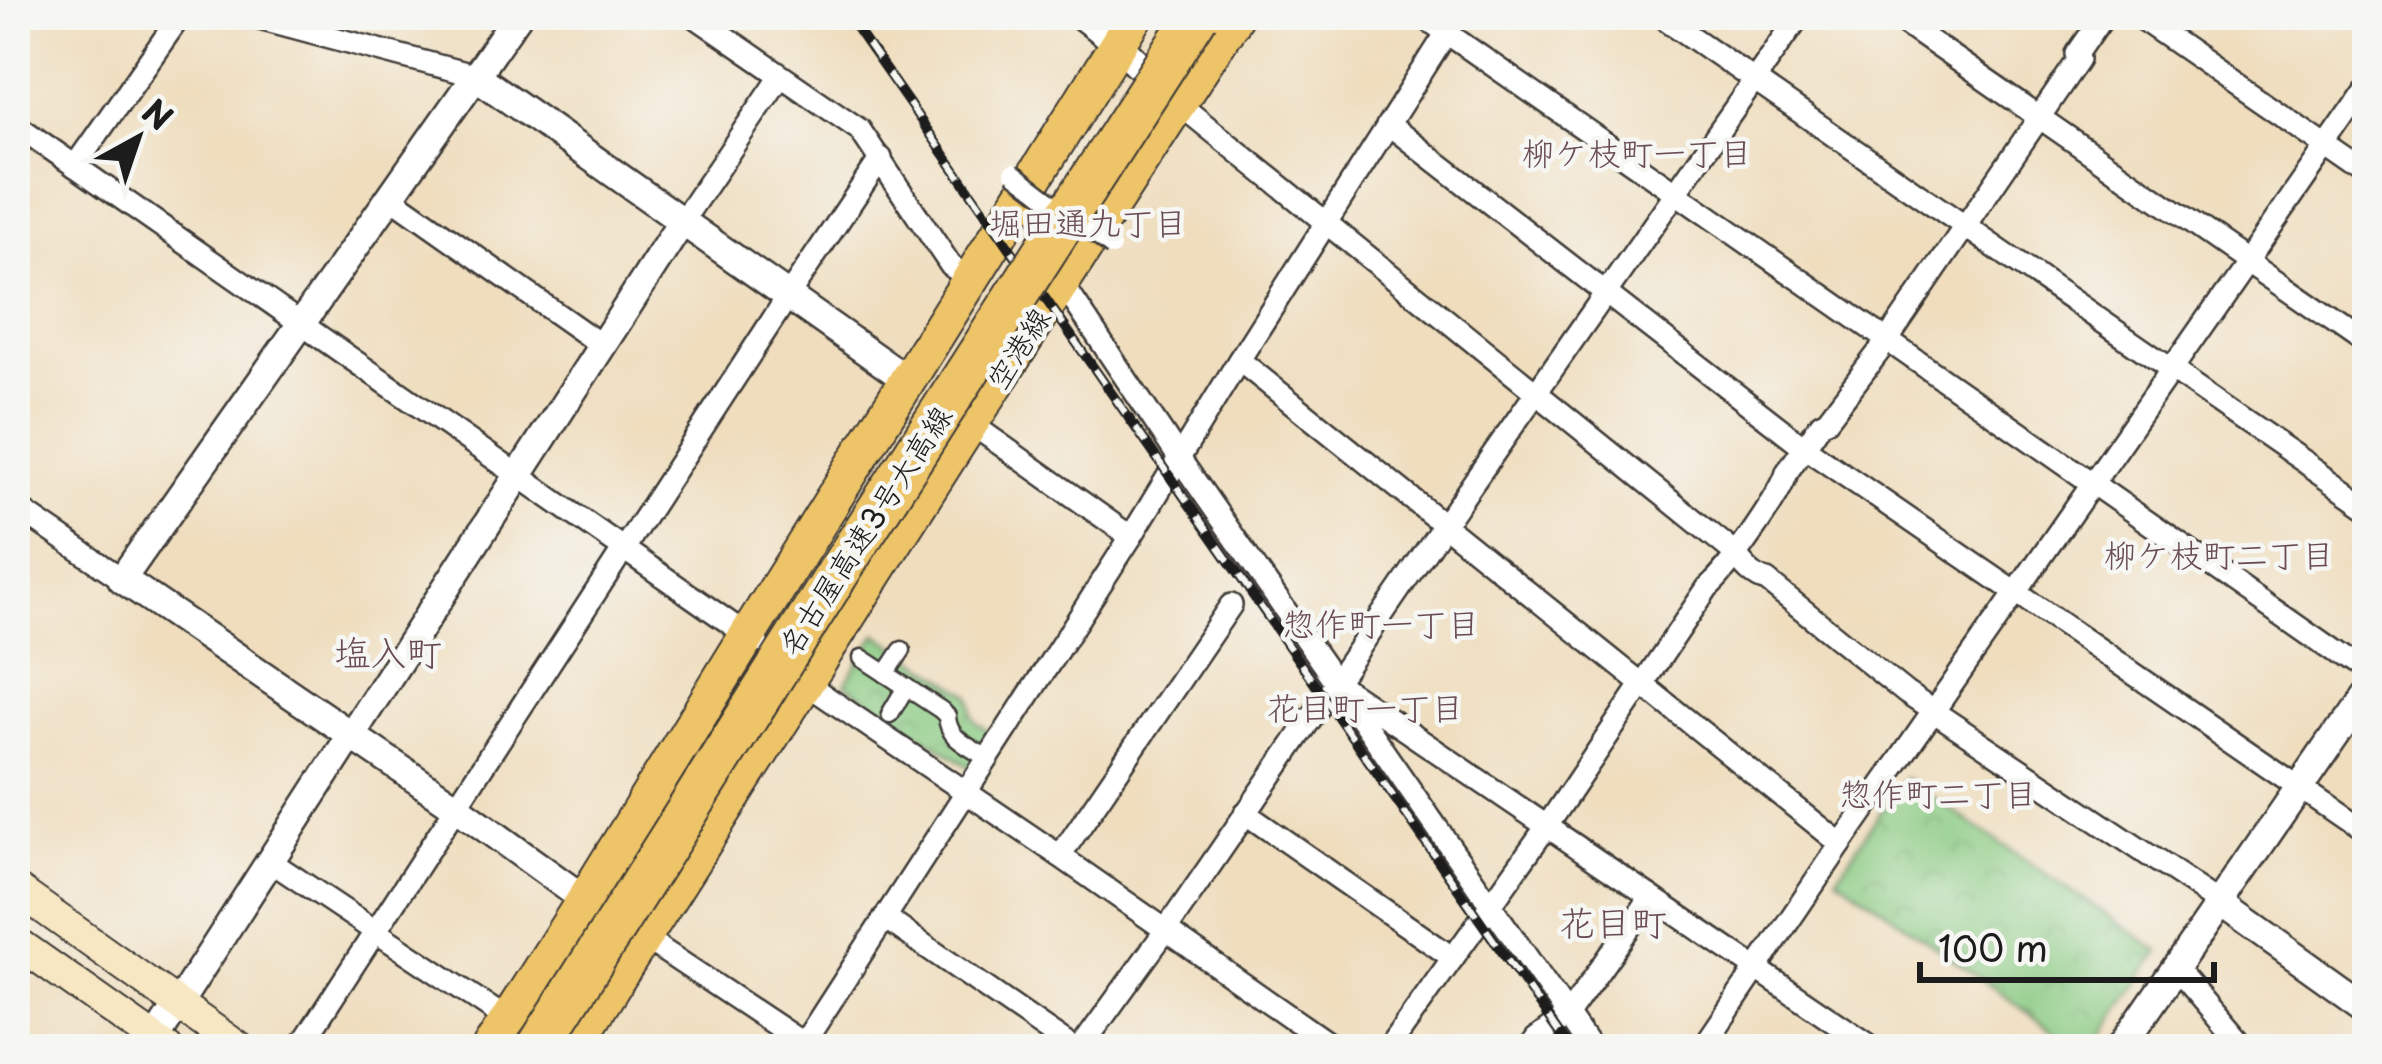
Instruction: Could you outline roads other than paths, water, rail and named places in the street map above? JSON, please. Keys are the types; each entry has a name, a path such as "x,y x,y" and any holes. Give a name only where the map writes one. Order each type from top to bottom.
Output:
{"highway":[{"name":"名古屋高速3号大高線","path":"511,1042 1168,15"},
{"name":"名古屋高速3号大高線","path":"511,1042 848,557 1197,15"}],"main road":[{"name":"空港線","path":"572,1049 803,682 1235,15"},
{"path":"511,1042 585,900 1126,29"},
{"path":"15,888 241,1049"},
{"path":"15,941 158,1046"}],"street":[{"path":"75,166 181,15"},
{"path":"248,15 476,76 907,380"},
{"path":"122,579 518,15"},
{"path":"693,15 860,130 951,266 972,279"},
{"path":"1081,15 1126,29 1179,104 1906,693 2220,903 2367,1008"},
{"path":"1421,15 1453,24 1676,194 2367,675"},
{"path":"1660,15 2367,505"},
{"path":"885,918 1077,1049 1166,930 1800,15"},
{"path":"1892,15 2367,345"},
{"path":"1388,1049 1547,826 1708,587 1756,528 1804,447 1887,341 2104,15"},
{"path":"2136,15 2367,175"},
{"path":"643,937 804,1047 1453,24"},
{"path":"158,1046 178,1004 350,735 780,77"},
{"path":"1702,1049 2367,89"},
{"path":"15,124 748,635 803,682 1336,1049"},
{"path":"1388,124 1804,447 2367,834"},
{"path":"299,1049 881,158"},
{"path":"1013,172 1112,248"},
{"path":"391,197 601,345"},
{"path":"1062,283 1591,1049"},
{"path":"1239,360 1841,844"},
{"path":"970,423 1131,537"},
{"path":"15,506 585,900"},
{"path":"1060,856 1231,605"},
{"path":"886,674 902,650"},
{"path":"862,658 940,710 947,716 952,736 982,755"},
{"path":"1336,683 1875,1049"},
{"path":"890,714 906,687"},
{"path":"2120,1049 2367,689"},
{"path":"1245,813 1454,958"},
{"path":"270,860 375,931 511,1042"},
{"path":"1529,1049 1568,1015 1651,896"},
{"path":"2176,969 2244,1049"},
{"path":"2360,1049 2367,1037"}],"railway":[{"path":"847,15 1570,1049"}],"district":[{"name":"柳ケ枝町一丁目","path":"1637,153"},
{"name":"堀田通九丁目","path":"1088,223"},
{"name":"柳ケ枝町二丁目","path":"2219,555"},
{"name":"惣作町一丁目","path":"1381,624"},
{"name":"塩入町","path":"388,653"},
{"name":"花目町一丁目","path":"1365,708"},
{"name":"惣作町二丁目","path":"1938,794"},
{"name":"花目町","path":"1613,923"}]}
